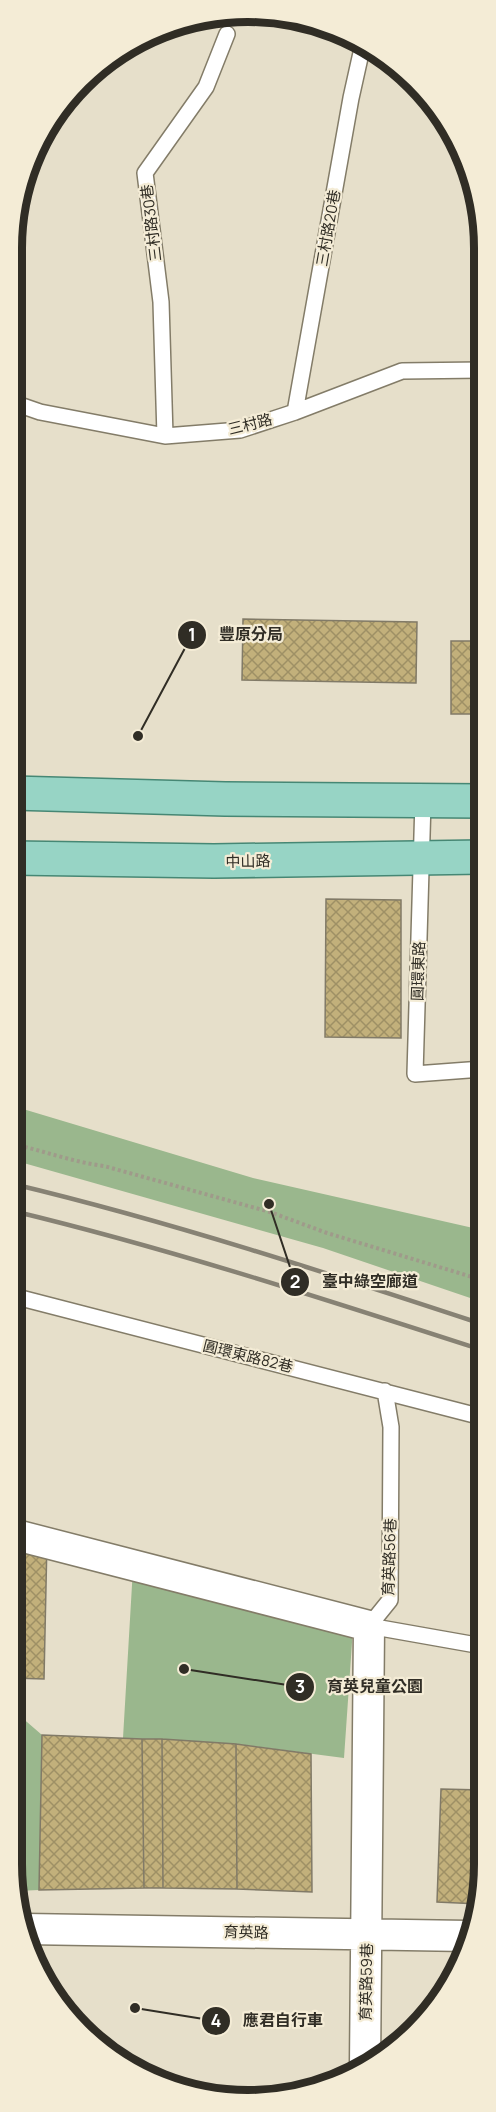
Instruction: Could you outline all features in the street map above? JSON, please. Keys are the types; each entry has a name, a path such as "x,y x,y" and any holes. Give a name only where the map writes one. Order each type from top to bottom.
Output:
{"main road":[{"path":"22,793 225,799 474,801"},
{"name":"中山路","path":"22,858 214,861 474,857"}],"street":[{"path":"22,1537 369,1626 367,1934"},
{"name":"育英路","path":"32,1929 462,1936"},
{"name":"育英路59巷","path":"365,2056 367,1934"}],"lane":[{"name":"三村路30巷","path":"165,436 161,302 145,173 206,87 227,34"},
{"name":"三村路20巷","path":"295,412 361,53"},
{"name":"三村路","path":"22,406 40,412 165,436 240,430 295,412 402,371 474,370"},
{"name":"圓環東路","path":"423,801 415,1074 474,1070"},
{"name":"圓環東路82巷","path":"22,1298 474,1415"},
{"name":"育英路56巷","path":"369,1626 390,1600 391,1426 385,1391"},
{"path":"369,1626 474,1645"}],"path":[{"path":"22,1146 77,1162 104,1166 270,1212 327,1233 474,1278"}],"green space":[{"path":"22,1109 253,1178 474,1228 474,1299 323,1248 22,1163"},
{"path":"133,1568 353,1628 344,1758 236,1744 123,1738"},
{"path":"22,1718 42,1735 39,1890 24,1891"}],"building":[{"path":"243,619 417,622 416,683 242,680"},
{"path":"451,641 474,641 474,714 451,714"},
{"path":"326,899 401,900 401,1038 325,1037"},
{"path":"22,1533 47,1540 44,1679 22,1678"},
{"path":"42,1735 142,1739 144,1888 39,1890"},
{"path":"142,1739 162,1739 163,1888 144,1888"},
{"path":"162,1739 236,1744 237,1889 163,1888"},
{"path":"236,1744 311,1754 312,1892 237,1889"},
{"path":"441,1789 474,1790 474,1864 470,1904 437,1902"}],"railway":[{"path":"22,1186 190,1232 474,1321"},
{"path":"22,1213 190,1258 474,1347"}],"place":[{"name":"豐原分局","path":"138,736"},
{"name":"臺中綠空廊道","path":"269,1204"},
{"name":"育英兒童公園","path":"184,1669"},
{"name":"應君自行車","path":"135,2008"}]}
